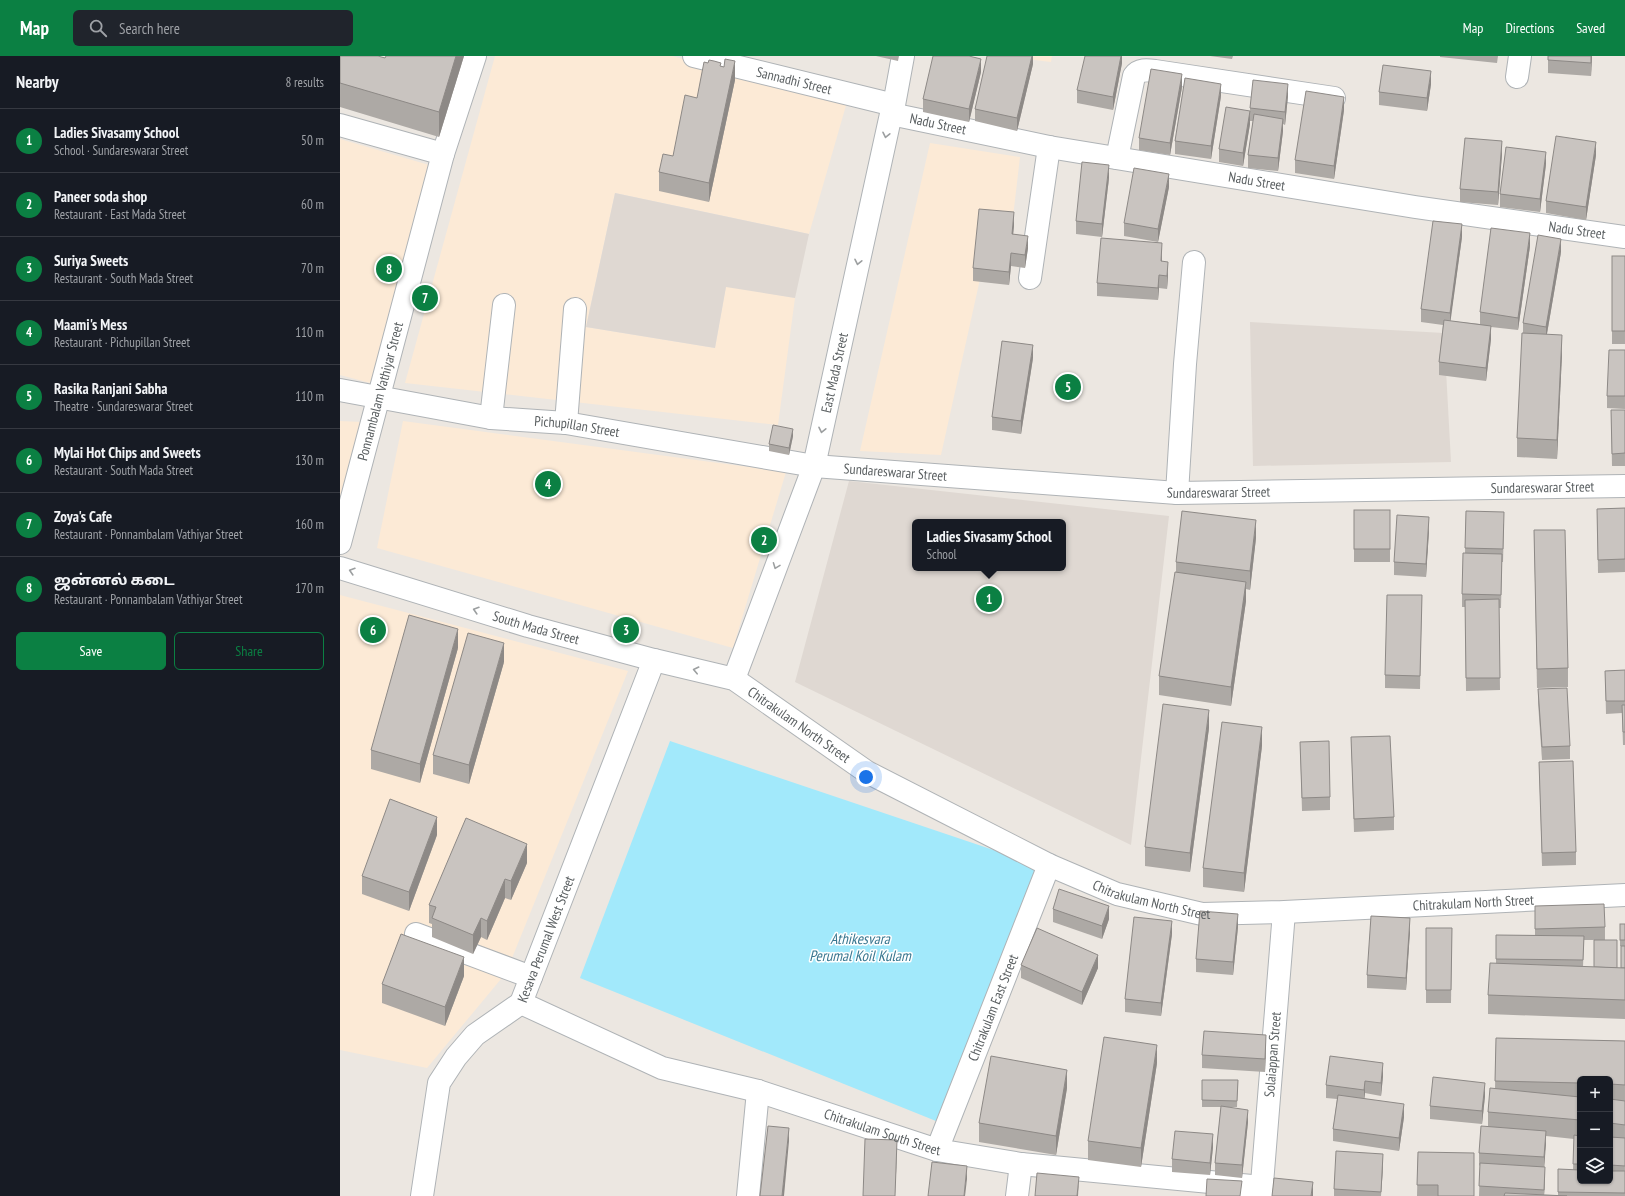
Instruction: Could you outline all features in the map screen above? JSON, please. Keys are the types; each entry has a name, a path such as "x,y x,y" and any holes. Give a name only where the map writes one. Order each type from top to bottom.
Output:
{"street":[{"name":"Ponnambalam Vathiyar Street","path":"340,543 443,154 475,56"},
{"name":"Sannadhi Street","path":"694,56 893,109"},
{"name":"East Mada Street","path":"734,680 814,466 893,109 903,56"},
{"path":"1517,77 1520,56"},
{"path":"1117,158 1134,76 1137,72 1145,70 1155,71 1334,98"},
{"name":"Nadu Street","path":"893,109 1049,147 1407,205 1625,237"},
{"path":"340,125 443,154"},
{"path":"1030,278 1049,147"},
{"path":"1177,493 1185,364 1194,262"},
{"path":"491,418 504,305"},
{"path":"566,423 575,309"},
{"name":"Pichupillan Street","path":"340,390 491,418 566,423 814,466"},
{"name":"Sundareswarar Street","path":"814,466 1177,493 1625,486"},
{"name":"South Mada Street","path":"340,568 528,626 734,680"},
{"name":"Kesava Perumal West Street","path":"422,1196 439,1082 456,1057 475,1035 520,1003 654,660"},
{"name":"Chitrakulam North Street","path":"734,680 867,772 1050,865 1117,894 1202,914 1284,912 1625,895"},
{"name":"Chitrakulam East Street","path":"937,1150 1050,865"},
{"name":"Solaiappan Street","path":"1261,1192 1284,912"},
{"path":"416,934 531,977"},
{"name":"Chitrakulam South Street","path":"520,1003 662,1068 758,1091 937,1150 1021,1164 1261,1192"},
{"path":"748,1196 758,1091"},
{"path":"1016,1196 1021,1164"}],"shaded area":[{"path":"495,56 672,56 847,102 809,234 615,193 586,327 715,348 726,286 795,298 778,425 405,383"},
{"path":"1001,56 1052,56 1051,62"},
{"path":"340,139 436,167 374,384 340,375"},
{"path":"930,143 1020,157 1013,217 994,216 941,455 860,451"},
{"path":"615,193 809,234 795,298 726,287 715,348 586,327"},
{"path":"1250,322 1444,333 1451,462 1253,466"},
{"path":"340,421 362,422 340,519"},
{"path":"403,421 786,472 733,648 377,548"},
{"path":"849,481 1169,516 1131,845 795,682"},
{"path":"340,595 628,671 506,973 427,1068 340,1050"}],"water":[{"name":"Athikesvara Perumal Koil Kulam","path":"670,741 1041,866 936,1121 580,978"}],"building":[{"path":"340,56 378,56 385,58 386,56 456,56 439,112 340,83"},
{"path":"933,56 969,56 981,59 969,109 923,99"},
{"path":"987,56 1032,56 1017,118 975,109"},
{"path":"1085,56 1121,56 1113,97 1077,90"},
{"path":"1548,56 1591,56 1591,63 1548,60"},
{"path":"725,59 735,61 709,183 659,172 663,154 673,156 685,95 697,98 704,62 708,63 709,60 714,61 721,63 720,66 724,67"},
{"path":"1383,65 1431,71 1427,98 1379,92"},
{"path":"1151,69 1182,74 1170,143 1139,138"},
{"path":"1185,78 1221,84 1211,146 1175,141"},
{"path":"1253,80 1288,84 1285,112 1250,108"},
{"path":"1306,91 1344,97 1334,166 1295,160"},
{"path":"1226,107 1250,111 1243,153 1219,149"},
{"path":"1254,114 1283,119 1278,158 1248,155"},
{"path":"1556,136 1596,142 1586,207 1546,201"},
{"path":"1465,138 1502,141 1498,192 1460,189"},
{"path":"1506,147 1546,152 1540,199 1500,194"},
{"path":"1082,162 1109,165 1102,224 1076,221"},
{"path":"1134,168 1169,174 1158,229 1124,223"},
{"path":"979,209 1014,212 1012,234 1028,236 1025,255 1011,253 1009,272 973,268"},
{"path":"1433,221 1462,224 1450,313 1421,309"},
{"path":"1491,228 1530,233 1518,318 1480,312"},
{"path":"1538,235 1561,239 1546,327 1523,323"},
{"path":"1101,238 1162,243 1161,261 1168,262 1167,276 1159,275 1158,288 1097,283"},
{"path":"1612,256 1625,256 1625,331 1612,331"},
{"path":"1444,320 1491,326 1486,368 1439,362"},
{"path":"1522,333 1562,335 1557,440 1517,438"},
{"path":"1002,341 1033,345 1021,421 992,417"},
{"path":"1609,350 1625,350 1625,396 1607,396"},
{"path":"1611,410 1625,410 1625,453 1612,454"},
{"path":"773,425 793,429 789,448 769,444"},
{"path":"1625,508 1625,559 1598,560 1597,509"},
{"path":"1354,510 1390,510 1390,549 1354,549"},
{"path":"1182,511 1256,520 1250,571 1176,562"},
{"path":"1466,511 1504,512 1503,549 1465,548"},
{"path":"1397,515 1429,517 1426,564 1394,562"},
{"path":"1534,530 1565,530 1568,668 1537,669"},
{"path":"1463,553 1502,554 1501,595 1462,594"},
{"path":"1175,572 1246,582 1231,687 1159,676"},
{"path":"1387,595 1422,595 1420,676 1385,675"},
{"path":"1499,599 1500,678 1466,678 1465,600"},
{"path":"409,615 458,629 420,764 371,750"},
{"path":"468,633 504,643 469,765 433,755"},
{"path":"1625,670 1625,701 1606,701 1605,671"},
{"path":"1567,688 1570,746 1542,747 1538,689"},
{"path":"1163,704 1209,710 1190,853 1145,847"},
{"path":"1622,705 1625,705 1625,732 1623,732"},
{"path":"1222,722 1262,727 1244,873 1203,868"},
{"path":"1390,736 1394,817 1354,819 1351,737"},
{"path":"1329,741 1330,797 1302,798 1300,742"},
{"path":"1573,761 1576,852 1542,853 1539,762"},
{"path":"390,799 437,817 409,892 362,876"},
{"path":"466,818 527,844 511,881 505,879 487,921 481,918 473,935 432,918 436,907 429,905"},
{"path":"1059,889 1109,906 1102,926 1053,909"},
{"path":"1604,904 1605,927 1535,929 1535,906"},
{"path":"1200,911 1238,914 1233,962 1196,959"},
{"path":"1371,916 1410,918 1406,978 1367,975"},
{"path":"1134,917 1172,921 1161,1003 1125,999"},
{"path":"1620,924 1625,924 1625,940 1620,940"},
{"path":"1037,928 1098,955 1082,992 1021,965"},
{"path":"1426,928 1452,928 1451,990 1426,990"},
{"path":"401,934 464,957 445,1007 382,984"},
{"path":"1496,935 1584,936 1583,960 1496,959"},
{"path":"1594,940 1617,940 1617,968 1594,967"},
{"path":"1621,946 1625,946 1625,968 1621,968"},
{"path":"1490,963 1625,968 1625,1000 1488,995"},
{"path":"1204,1031 1266,1035 1265,1059 1202,1055"},
{"path":"1104,1037 1157,1045 1141,1148 1088,1141"},
{"path":"1496,1038 1625,1041 1625,1085 1613,1084 1613,1076 1577,1076 1577,1083 1495,1081"},
{"path":"991,1056 1067,1070 1056,1136 979,1123"},
{"path":"1330,1056 1383,1063 1381,1083 1365,1081 1364,1090 1326,1085"},
{"path":"1433,1077 1485,1083 1482,1111 1430,1106"},
{"path":"1202,1080 1238,1080 1237,1101 1202,1100"},
{"path":"1490,1088 1577,1097 1577,1120 1488,1112"},
{"path":"1338,1095 1404,1104 1399,1138 1333,1129"},
{"path":"1613,1099 1625,1101 1625,1125 1613,1123"},
{"path":"1221,1106 1248,1110 1242,1165 1215,1163"},
{"path":"768,1126 789,1128 782,1196 760,1196"},
{"path":"1481,1126 1546,1131 1544,1157 1479,1153"},
{"path":"1175,1131 1213,1134 1210,1163 1172,1159"},
{"path":"1574,1135 1577,1136 1577,1164 1573,1164"},
{"path":"1613,1137 1625,1138 1625,1166 1613,1165"},
{"path":"865,1139 897,1140 895,1196 863,1196"},
{"path":"1336,1151 1383,1154 1381,1192 1334,1189"},
{"path":"1418,1152 1474,1153 1474,1196 1438,1196 1438,1185 1417,1185"},
{"path":"932,1162 967,1166 964,1196 928,1196"},
{"path":"1480,1163 1545,1167 1544,1190 1479,1186"},
{"path":"1558,1169 1577,1170 1577,1184 1613,1184 1613,1171 1625,1171 1625,1193 1558,1192"},
{"path":"1037,1173 1079,1177 1077,1196 1035,1196"},
{"path":"1274,1178 1313,1182 1311,1196 1272,1196"},
{"path":"1207,1179 1242,1181 1240,1196 1206,1196"},
{"path":"1505,1193 1567,1196 1504,1196"}],"place":[{"name":"ஜன்னல் கடை","path":"389,269"},
{"name":"Zoya's Cafe","path":"425,298"},
{"name":"Rasika Ranjani Sabha","path":"1068,387"},
{"name":"Maami's Mess","path":"548,484"},
{"name":"Paneer soda shop","path":"764,540"},
{"name":"Ladies Sivasamy School","path":"989,599"},
{"name":"Mylai Hot Chips and Sweets","path":"373,630"},
{"name":"Suriya Sweets","path":"626,630"}]}
